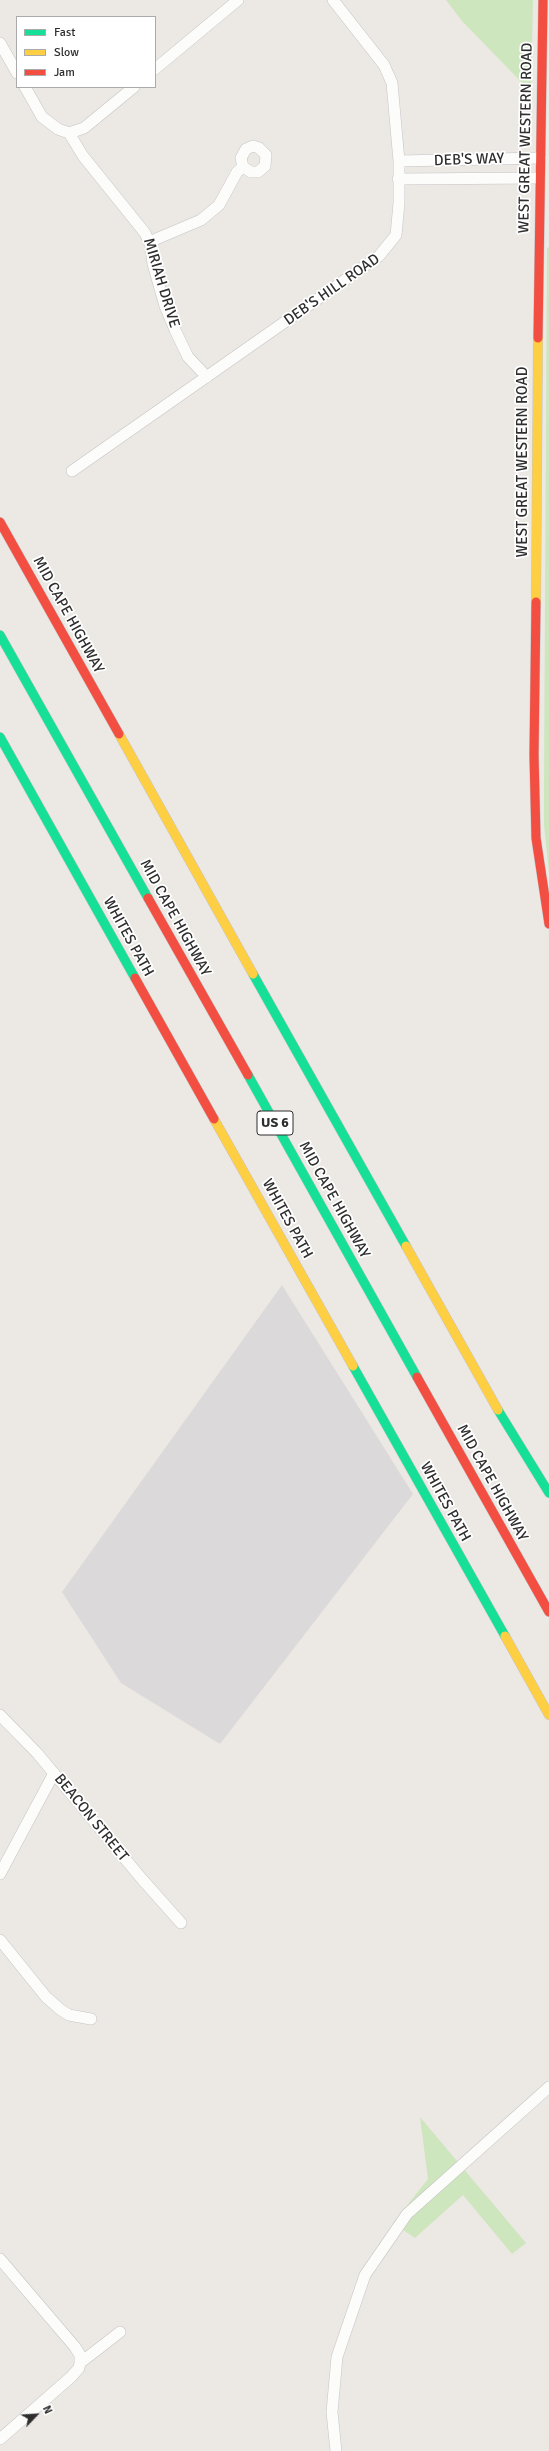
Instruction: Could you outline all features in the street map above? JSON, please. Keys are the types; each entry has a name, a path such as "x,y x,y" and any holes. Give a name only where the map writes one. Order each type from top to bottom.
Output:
{"main road":[{"name":"WEST GREAT WESTERN ROAD","path":"543,0 539,178 534,755 536,838 549,924"},
{"name":"MID CAPE HIGHWAY","path":"0,522 512,1435 549,1493"},
{"name":"MID CAPE HIGHWAY","path":"0,635 549,1612"},
{"name":"WHITES PATH","path":"0,737 549,1715"}],"street":[{"path":"156,69 238,0"},
{"name":"DEB'S HILL ROAD","path":"72,471 207,378 386,251 396,235 398,224 399,162 392,83 384,66 333,0"},
{"path":"0,43 16,71"},
{"path":"26,88 42,117 58,129 69,133 84,128 133,88"},
{"name":"MIRIAH DRIVE","path":"69,133 83,156 140,225 149,242 164,306 174,330 188,357 207,378"},
{"name":"DEB'S WAY","path":"399,162 540,158"},
{"path":"149,242 206,216 219,205 237,172 243,167"},
{"name":"DEB'S WAY","path":"398,179 539,178"},
{"name":"BEACON STREET","path":"0,1715 19,1732 141,1878 181,1923"},
{"path":"0,1874 54,1773"},
{"path":"0,1940 46,1997 56,2006 69,2015 91,2019"},
{"path":"336,2451 332,2412 337,2357 365,2275 407,2214 504,2126 547,2093"},
{"path":"0,2259 80,2355 80,2363 77,2371 0,2439"},
{"path":"80,2363 120,2332"}],"shaded area":[{"path":"282,1285 413,1494 220,1744 121,1683 62,1592"}],"green space":[{"path":"446,0 533,0 531,92 462,21"},
{"path":"549,247 549,873 544,825 544,782 547,248"},
{"path":"420,2117 526,2243 512,2254 463,2195 415,2238 393,2223 428,2179"}],"traffic: fast":[{"path":"0,635 148,898"},
{"path":"0,737 135,978"},
{"path":"253,974 406,1246"},
{"path":"248,1075 417,1377"},
{"path":"353,1366 505,1636"},
{"path":"498,1410 549,1493"}],"traffic: slow":[{"path":"536,602 538,338"},
{"path":"119,734 253,974"},
{"path":"214,1119 353,1366"},
{"path":"406,1246 498,1410"},
{"path":"505,1636 549,1715"}],"traffic: jam":[{"path":"538,338 543,0"},
{"path":"0,522 119,734"},
{"path":"536,602 534,755 536,838 549,924"},
{"path":"148,898 248,1075"},
{"path":"135,978 214,1119"},
{"path":"417,1377 549,1612"}]}
